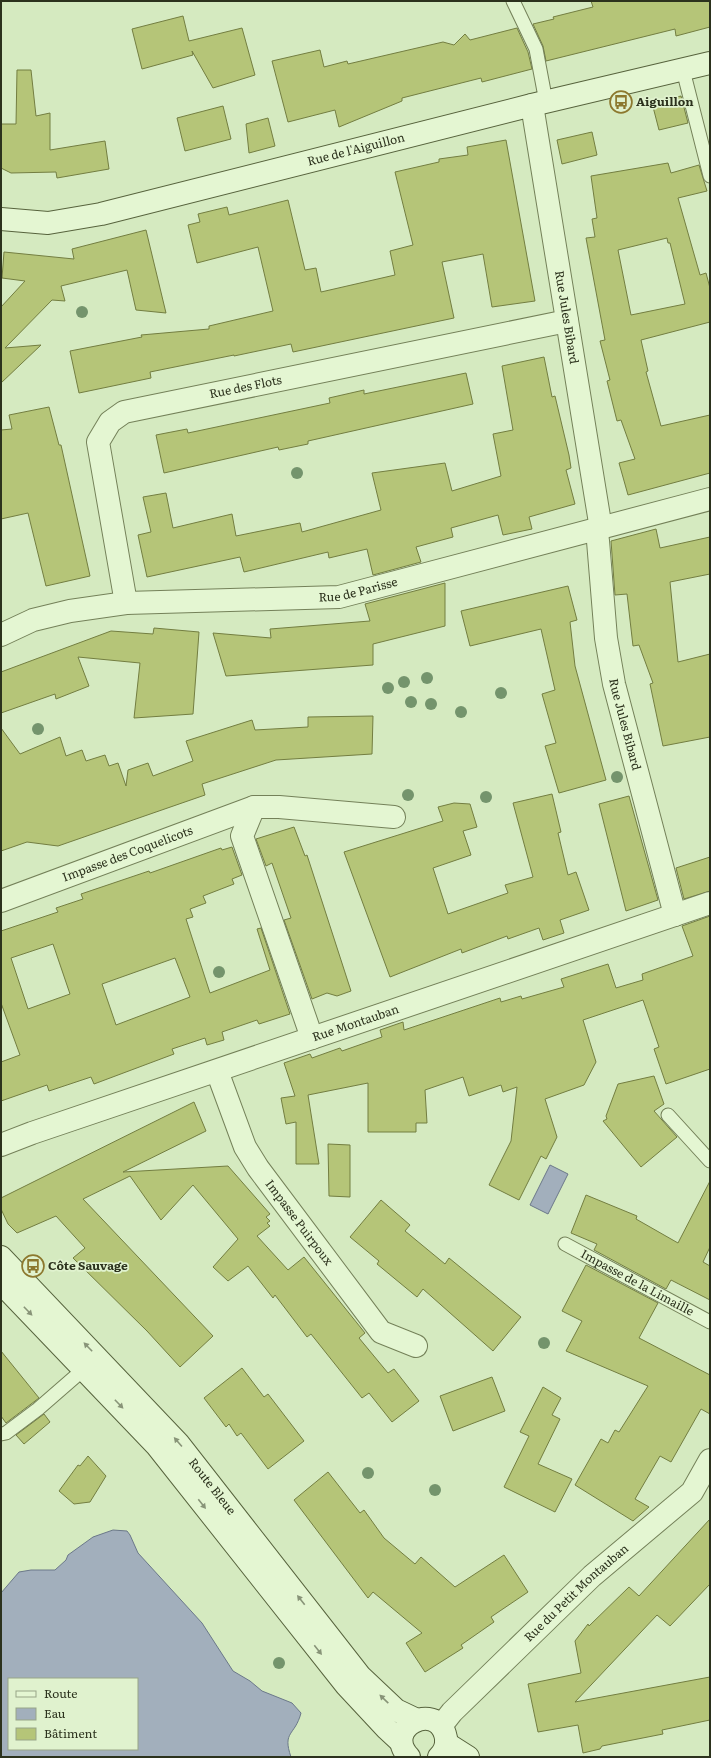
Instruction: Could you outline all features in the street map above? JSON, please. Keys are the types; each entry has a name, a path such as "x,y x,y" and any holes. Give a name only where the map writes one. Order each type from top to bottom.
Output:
{"street":[{"name":"Rue de l'Aiguillon","path":"1,219 48,223 101,214 539,103 710,63"},
{"name":"Rue Jules Bibard","path":"539,103 567,321 598,530 606,638 614,684 675,914"},
{"name":"Rue des Flots","path":"126,603 98,442 110,422 124,412 567,321"},
{"name":"Rue de Parisse","path":"1,635 33,620 70,611 126,603 339,597 598,530 710,499"},
{"path":"312,1038 242,836 254,807 279,807 394,817"},
{"name":"Impasse des Coquelicots","path":"1,901 254,807"},
{"name":"Rue Montauban","path":"1,1145 710,902"},
{"name":"Impasse Puirpoux","path":"217,1071 245,1147 258,1168 381,1332 416,1346"},
{"name":"Route Bleue","path":"1,1257 178,1443 360,1676 396,1710 417,1720 430,1719 442,1742"},
{"name":"Route Bleue","path":"1,1283 157,1446 346,1685 405,1749"},
{"name":"Rue du Petit Montauban","path":"442,1742 452,1712 592,1576 692,1492 710,1460"},
{"path":"405,1749 405,1728 410,1723 417,1720"},
{"path":"442,1742 468,1757"}],"lane":[{"path":"513,1 536,49 539,103"},
{"path":"682,70 710,176"},
{"path":"668,1115 710,1161"},
{"name":"Impasse de la Limaille","path":"564,1244 710,1322"},
{"path":"1,1434 6,1433 38,1409 84,1369"}],"water":[{"path":"550,1165 568,1174 548,1214 530,1205"},
{"path":"113,1530 127,1531 138,1553 202,1623 233,1671 250,1681 262,1691 292,1703 301,1713 296,1726 290,1734 288,1742 291,1757 1,1757 1,1593 19,1572 31,1570 55,1570 66,1560 68,1555 93,1537"}],"building":[{"path":"591,1 710,1 710,27 676,36 675,29 546,61 543,46 533,24 554,19 553,17 593,7"},
{"path":"183,16 189,41 242,28 255,75 213,88 192,51 193,55 142,69 132,29"},
{"path":"517,28 528,52 532,69 482,82 481,78 402,98 402,101 339,127 335,110 288,122 272,61 320,50 324,67 347,61 348,64 443,42 454,45 465,34 470,40"},
{"path":"17,70 31,70 36,116 50,113 50,150 105,141 109,169 57,178 56,172 11,173 1,168 1,124 16,124"},
{"path":"681,96 688,123 659,130 652,103"},
{"path":"223,106 231,139 185,151 177,118"},
{"path":"268,118 275,146 249,153 246,124"},
{"path":"592,132 597,155 562,164 557,140"},
{"path":"506,140 535,301 492,307 483,254 442,262 454,318 293,352 291,344 234,355 150,372 151,378 79,393 70,351 142,337 141,335 209,329 209,326 273,311 258,247 197,263 188,225 200,222 198,214 227,207 229,215 288,200 305,270 316,268 321,292 395,275 390,251 413,245 395,172 439,162 439,159 468,155 467,147"},
{"path":"668,163 671,173 699,165 707,191 678,198 700,275 706,273 710,288 710,322 641,340 648,371 646,372 661,426 710,415 710,473 628,495 619,463 635,459 621,420 617,421 607,381 610,380 600,341 605,340 586,238 595,237 592,219 597,218 591,176","holes":["667,238 668,243 670,243 685,304 631,315 618,250"]},
{"path":"146,230 166,313 136,310 127,270 61,286 65,301 52,300 5,348 41,345 1,383 1,307 25,281 2,278 4,252 74,259 72,249"},
{"path":"544,357 552,397 555,396 569,455 571,468 566,470 575,504 529,517 532,529 503,535 498,515 451,528 453,537 416,547 421,562 373,575 367,549 329,558 328,552 244,572 240,557 147,577 138,535 151,532 143,497 166,493 173,528 232,514 236,536 300,523 302,532 381,510 372,473 445,463 452,491 501,476 493,434 513,430 502,366"},
{"path":"466,373 473,404 308,441 308,444 279,450 278,447 164,473 156,435 187,429 188,433 330,403 329,398 364,390 364,394"},
{"path":"49,407 59,445 61,445 90,576 46,586 28,513 1,519 1,430 12,429 9,415"},
{"path":"656,529 660,548 710,537 710,574 670,582 678,662 710,654 710,737 663,746 650,684 653,683 639,645 633,646 627,594 615,595 611,541"},
{"path":"445,583 445,626 373,644 373,665 226,676 213,633 271,638 270,629 370,621 365,604"},
{"path":"568,586 577,620 570,622 575,666 606,780 559,793 545,746 556,743 542,694 555,690 541,629 470,646 461,611"},
{"path":"154,628 199,632 193,714 134,718 140,663 78,657 89,686 56,699 55,694 1,713 1,672 111,631 153,634"},
{"path":"373,716 372,754 276,760 202,784 205,795 58,846 27,842 1,851 1,728 20,754 60,737 66,756 82,750 86,761 105,755 109,766 118,763 126,786 128,770 148,763 153,776 193,761 186,741 252,720 255,730 308,727 308,717"},
{"path":"552,794 561,832 558,833 568,875 576,872 589,910 560,920 564,933 543,940 539,928 508,939 507,936 462,953 461,949 390,977 344,852 443,821 438,807 454,803 470,804 477,827 463,831 471,855 433,868 448,914 508,893 505,885 533,877 513,803"},
{"path":"629,796 658,900 626,911 599,804"},
{"path":"294,827 305,856 307,855 351,991 337,996 327,993 312,999 284,920 291,918 272,863 266,866 256,839"},
{"path":"232,847 242,875 232,879 234,884 203,896 206,903 190,909 193,917 186,919 210,993 270,970 257,929 261,928 290,1014 259,1024 257,1020 222,1032 224,1040 207,1045 205,1038 172,1049 174,1054 94,1084 91,1077 49,1091 47,1085 1,1101 1,1062 20,1055 1,1003 1,931 58,912 56,908 83,899 81,894 149,871 150,873 221,848 222,850","holes":["53,944 70,994 28,1009 11,958","175,958 190,997 116,1025 102,984"]},
{"path":"710,857 710,891 684,899 676,868"},
{"path":"710,916 710,1069 666,1084 654,1049 659,1047 643,1000 583,1020 596,1062 584,1085 545,1099 557,1137 546,1159 541,1156 519,1200 489,1185 511,1141 517,1087 503,1092 501,1085 469,1096 463,1077 425,1090 427,1123 416,1123 416,1132 368,1132 368,1083 308,1095 319,1164 296,1164 296,1122 286,1124 281,1098 295,1096 284,1063 310,1054 312,1058 340,1048 342,1051 382,1037 380,1030 403,1022 404,1030 500,998 501,1002 521,996 522,999 564,987 561,979 608,964 616,988 643,980 642,974 693,956 682,926"},
{"path":"654,1076 664,1104 654,1111 677,1137 641,1167 603,1121 607,1119 606,1116 618,1084"},
{"path":"194,1102 206,1131 123,1172 228,1166 270,1214 266,1217 270,1221 267,1223 270,1226 257,1236 288,1270 304,1257 365,1333 359,1338 388,1373 394,1369 419,1401 392,1422 369,1393 362,1398 311,1334 307,1337 275,1295 273,1298 248,1266 228,1281 213,1267 238,1239 193,1185 161,1220 130,1176 83,1199 213,1336 180,1367 147,1331 73,1258 85,1248 56,1216 17,1233 8,1224 1,1209 1,1198"},
{"path":"328,1144 350,1145 350,1197 329,1196"},
{"path":"710,1181 710,1247 703,1262 710,1266 710,1300 671,1280 666,1289 594,1250 597,1244 571,1233 586,1195 637,1216 636,1219 678,1243"},
{"path":"381,1200 410,1225 405,1231 445,1264 449,1258 521,1317 493,1351 423,1289 417,1297 377,1264 379,1261 350,1237"},
{"path":"586,1265 658,1303 639,1338 710,1375 710,1414 701,1409 671,1462 660,1456 635,1499 649,1507 633,1521 575,1485 601,1439 608,1443 615,1430 619,1432 648,1386 566,1351 582,1321 562,1311"},
{"path":"1,1351 39,1398 6,1423 1,1416"},
{"path":"242,1368 264,1397 268,1394 304,1441 268,1469 241,1433 237,1436 229,1424 226,1427 204,1398"},
{"path":"492,1377 505,1411 453,1431 440,1396"},
{"path":"543,1387 561,1398 552,1415 560,1419 538,1464 572,1479 555,1512 504,1487 529,1436 520,1432"},
{"path":"44,1414 50,1422 24,1444 16,1435"},
{"path":"88,1456 106,1476 90,1502 74,1504 59,1491 78,1465 80,1466"},
{"path":"328,1472 360,1513 364,1510 384,1538 415,1564 421,1557 455,1587 504,1555 528,1592 491,1617 494,1622 461,1645 463,1648 425,1672 406,1643 422,1633 373,1592 368,1598 294,1500"},
{"path":"710,1519 710,1584 670,1626 657,1615 575,1702 710,1677 710,1720 662,1730 663,1734 602,1746 600,1749 583,1753 578,1725 538,1732 528,1684 581,1673 575,1641 588,1624 589,1626 629,1587 639,1596"}],"place":[{"name":"Aiguillon","path":"621,102"},
{"name":"Côte Sauvage","path":"33,1266"}]}
